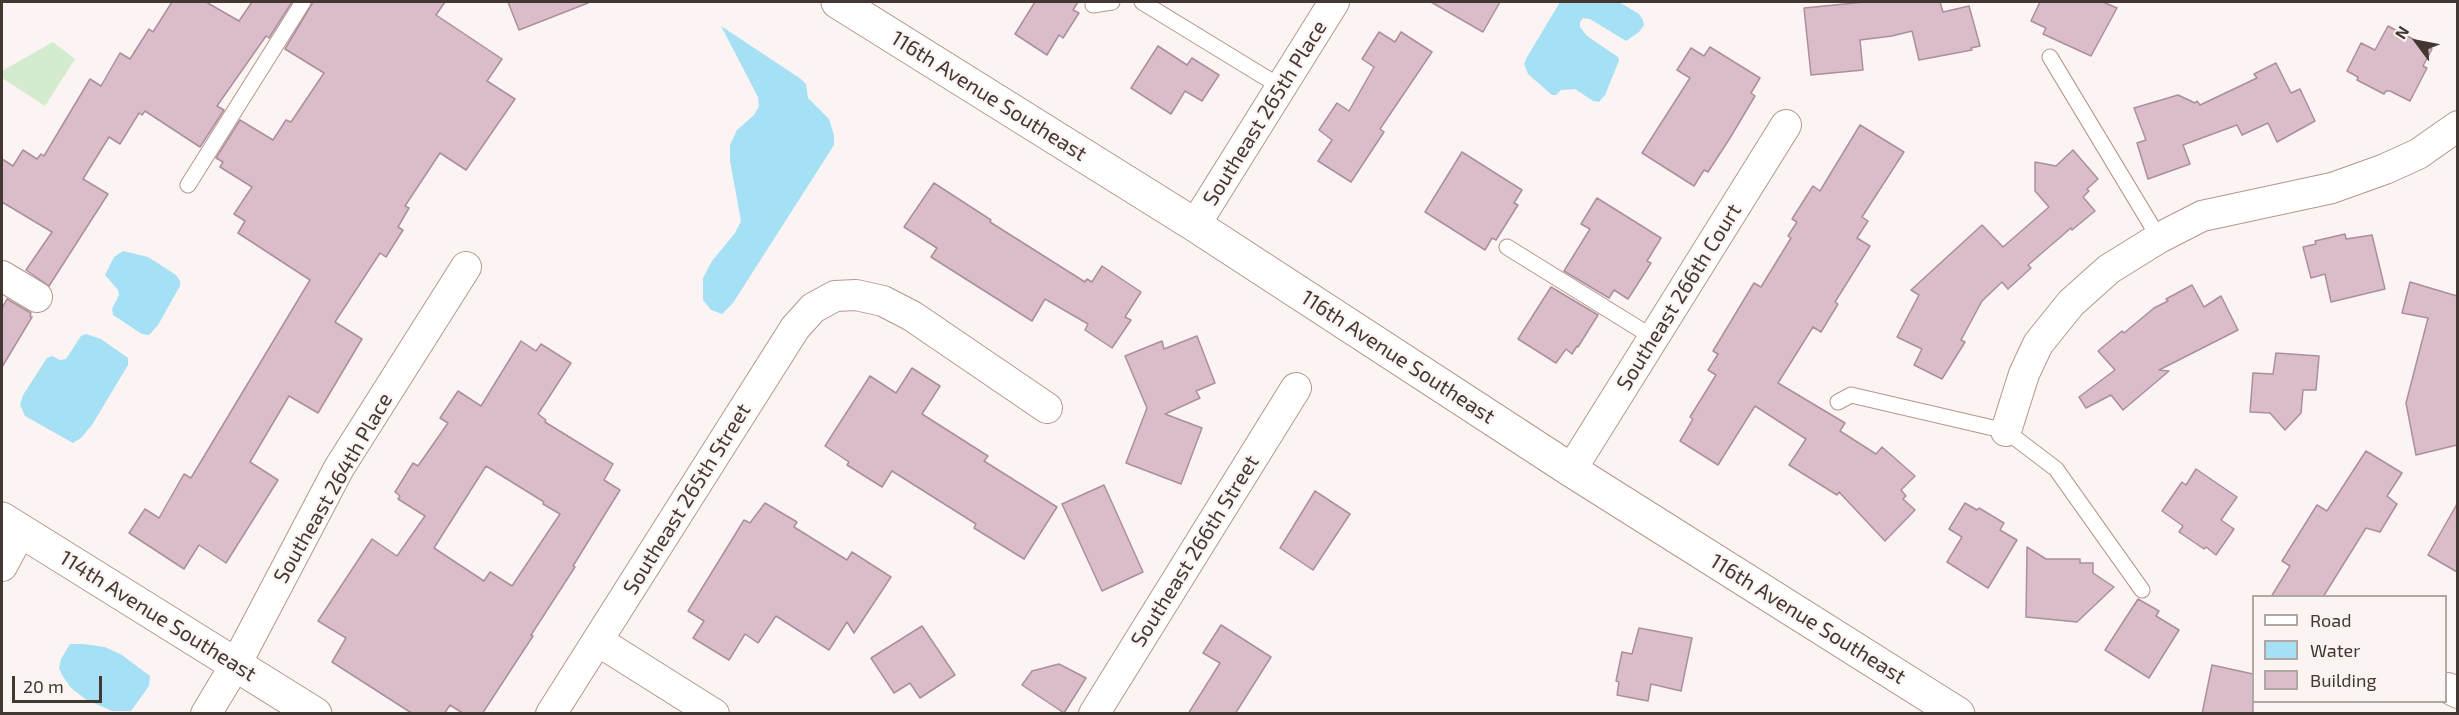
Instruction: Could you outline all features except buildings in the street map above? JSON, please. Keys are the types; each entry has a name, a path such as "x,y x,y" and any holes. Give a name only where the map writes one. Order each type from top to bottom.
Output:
{"main road":[{"name":"116th Avenue Southeast","path":"838,2 1195,225 1571,470 1958,714"},
{"name":"114th Avenue Southeast","path":"11,525 315,714"}],"street":[{"name":"Southeast 265th Place","path":"1195,225 1335,2"},
{"name":"Southeast 266th Court","path":"1571,470 1786,125"},
{"path":"2006,431 2024,374 2038,344 2071,303 2109,269 2159,238 2202,216 2332,188 2385,170 2418,154 2457,126"},
{"name":"Southeast 264th Place","path":"206,714 236,664 339,468 466,267"},
{"path":"2,276 37,297"},
{"name":"Southeast 265th Street","path":"551,714 795,327 813,308 835,296 856,295 883,301 912,315 1047,408"},
{"name":"Southeast 266th Street","path":"1094,714 1296,388"},
{"path":"2,566 11,525"},
{"path":"598,641 714,714"}],"lane":[{"path":"188,185 303,2"},
{"path":"1093,5 1112,2"},
{"path":"1142,2 1281,87"},
{"path":"2050,57 2159,238"},
{"path":"1506,247 1654,338"},
{"path":"1838,402 1851,395 2006,431 2056,469 2142,590"}],"green space":[{"path":"53,42 75,59 45,106 2,78 2,71"}],"water":[{"path":"1560,2 1619,2 1639,14 1643,20 1644,25 1639,32 1626,41 1590,19 1583,18 1580,22 1580,27 1587,36 1618,57 1619,61 1605,95 1599,102 1593,101 1575,89 1561,90 1556,95 1552,95 1528,74 1524,64"},
{"path":"721,26 801,79 806,84 808,98 829,119 834,135 834,145 733,303 722,314 711,310 703,300 703,278 712,261 735,233 741,221 730,161 730,145 737,130 754,115 759,106 758,97"},
{"path":"123,251 148,257 176,275 180,281 180,286 158,325 149,335 142,334 113,315 112,309 119,295 118,290 105,275 114,257"},
{"path":"86,334 101,339 128,358 128,365 92,425 81,438 73,443 25,416 20,405 23,395 47,358 52,356 60,360 66,359 81,336"},
{"path":"70,644 105,647 122,655 150,676 149,686 131,711 112,711 87,700 71,688 59,668 61,659"}]}
